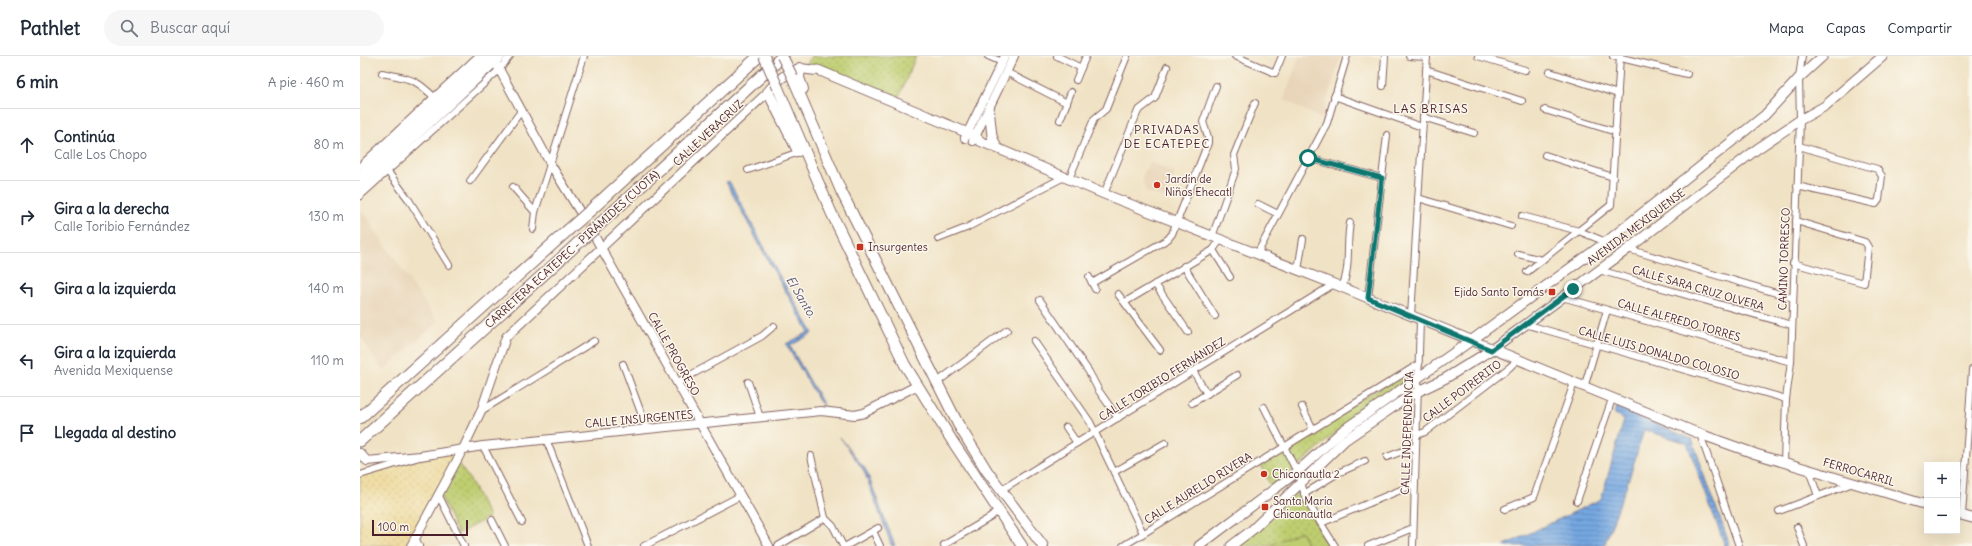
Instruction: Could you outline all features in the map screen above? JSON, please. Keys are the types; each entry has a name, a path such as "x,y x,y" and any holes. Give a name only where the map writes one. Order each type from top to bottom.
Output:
{"highway":[{"name":"CARRETERA ECATEPEC - PIRÁMIDES (CUOTA)","path":"360,418 759,56"},
{"name":"CARRETERA ECATEPEC - PIRÁMIDES (CUOTA)","path":"360,441 602,222 782,56"}],"main road":[{"path":"764,56 831,212 905,365 951,439 1022,546"},
{"path":"782,56 841,191 936,383 958,424 1001,490 1043,546"},
{"name":"AVENIDA MEXIQUENSE","path":"1199,546 1297,472 1342,431 1472,340 1606,242 1743,134 1765,115 1799,78 1823,56"},
{"name":"AVENIDA MEXIQUENSE","path":"1231,546 1252,530 1346,440 1418,390 1446,378 1491,350 1599,270 1757,149 1800,120 1825,106 1883,56"},
{"path":"360,176 436,100 495,60"},
{"path":"360,187 385,168 495,60"},
{"path":"831,212 821,199 768,92 773,86 793,71 800,68 799,78 840,172 841,191"},
{"name":"FERROCARRIL","path":"800,68 811,71 818,70 1104,194 1368,298 1472,340 1491,350 1700,434 1784,463 1924,504"},
{"path":"989,108 992,136 998,148"},
{"path":"1960,515 1972,518"}],"street":[{"path":"360,166 436,100 478,56"},
{"path":"510,56 495,60 551,165 580,212"},
{"path":"533,229 535,212 584,56"},
{"path":"972,138 1004,59 988,56"},
{"path":"972,138 989,108 1014,56"},
{"path":"1056,56 1081,68"},
{"path":"1076,80 1086,56"},
{"path":"938,239 966,228 1066,178 1094,118 1106,109 1127,56"},
{"path":"1235,56 1275,73 1282,56"},
{"path":"1257,254 1327,122 1347,56"},
{"path":"1383,86 1385,56"},
{"path":"1409,56 1427,56 1411,316"},
{"path":"1478,56 1525,70"},
{"path":"1613,56 1687,74"},
{"name":"CAMINO TORRESCO","path":"1784,463 1786,399 1791,362 1794,298 1800,120 1799,78 1802,56"},
{"path":"1527,272 1611,205 1620,57"},
{"path":"1104,194 1138,112 1155,98 1167,67"},
{"path":"1426,70 1522,101"},
{"path":"1006,72 1067,103"},
{"path":"1550,72 1618,94"},
{"path":"382,73 410,79 421,84 436,100"},
{"path":"1095,289 1091,280 1168,239 1172,234 1208,143 1204,122 1216,86"},
{"name":"CALLE VERACRUZ","path":"410,546 463,449 480,411 506,337 768,92"},
{"path":"1060,120 1071,92"},
{"path":"1334,96 1422,127"},
{"path":"1230,277 1213,250 1236,169 1234,155 1255,103"},
{"path":"1545,110 1616,132"},
{"path":"470,181 521,111"},
{"path":"1423,117 1474,133"},
{"path":"1368,298 1387,135"},
{"path":"1797,186 1876,204 1879,200 1882,176 1878,170 1799,146"},
{"path":"748,170 799,152"},
{"path":"1545,156 1613,178"},
{"path":"1308,158 1382,178"},
{"path":"360,196 385,168 409,200 449,265"},
{"path":"513,187 535,212"},
{"path":"1418,198 1511,226"},
{"path":"1258,204 1278,214"},
{"path":"1522,216 1579,232 1606,242"},
{"path":"1794,263 1864,283 1868,244 1796,221"},
{"path":"1338,286 1347,271 1347,244 1350,223"},
{"name":"CALLE PROGRESO","path":"595,237 769,546"},
{"path":"1298,270 1303,239"},
{"path":"1628,248 1794,298"},
{"path":"1125,302 1213,250"},
{"path":"1518,254 1542,260"},
{"path":"1184,266 1215,316"},
{"name":"CALLE SARA CRUZ OLVERA","path":"1599,270 1792,325"},
{"path":"1155,284 1188,332"},
{"name":"CALLE TORIBIO FERNÁNDEZ","path":"1001,490 1193,371 1338,286"},
{"path":"1118,294 1160,350"},
{"name":"CALLE ALFREDO TORRES","path":"1562,297 1791,362"},
{"path":"1040,300 1090,372 1099,391 1118,418"},
{"path":"1584,388 1598,346 1607,310"},
{"name":"CALLE INDEPENDENCIA","path":"1413,546 1420,320"},
{"name":"CALLE LUIS DONALDO COLOSIO","path":"1525,324 1786,399"},
{"path":"678,382 762,336 774,326"},
{"path":"936,383 1007,330"},
{"path":"480,411 594,341"},
{"path":"1034,341 1095,432 1143,534"},
{"name":"CALLE POTRERITO","path":"1416,435 1425,432 1517,360"},
{"path":"623,364 647,429"},
{"name":"CALLE AURELIO RIVERA","path":"1123,546 1419,364"},
{"path":"1960,515 1972,370"},
{"path":"1193,371 1207,394"},
{"path":"1192,403 1237,375"},
{"path":"748,382 760,417"},
{"path":"1505,509 1534,497 1574,384"},
{"name":"CALLE INSURGENTES","path":"360,453 367,461 420,456 483,446 546,439 821,411 855,415 864,413 918,385"},
{"path":"1577,501 1612,399"},
{"path":"1264,407 1297,472 1304,494 1335,546"},
{"path":"1302,407 1313,429"},
{"path":"1066,427 1077,443"},
{"path":"1700,434 1739,546"},
{"path":"546,439 588,546"},
{"path":"1114,472 1165,443"},
{"path":"483,446 522,522"},
{"path":"1387,457 1416,446"},
{"path":"360,475 411,461 420,456"},
{"path":"812,456 825,518 845,546 876,530 880,546"},
{"path":"1304,494 1338,473 1365,461"},
{"path":"1809,470 1818,496"},
{"path":"1779,511 1853,483"},
{"path":"1321,523 1415,484"},
{"path":"438,494 464,546"},
{"path":"644,546 740,496"},
{"path":"944,545 991,517 998,510"},
{"path":"778,546 825,518"},
{"path":"492,520 505,546"},
{"path":"1797,527 1802,545"},
{"path":"1368,546 1413,528"},
{"path":"415,537 419,546"}],"shaded area":[{"path":"1299,56 1341,56 1321,119 1284,99"},
{"name":"Jardín de Niños Ehecatl","path":"1149,162 1175,173 1165,198 1146,192 1142,178"},
{"path":"360,208 438,322 383,371 360,336"}],"sand":[{"path":"461,452 409,546 360,545 360,475 437,454"}],"green space":[{"path":"812,56 916,56 899,97 807,64"},
{"path":"1409,371 1411,376 1341,428 1296,468 1271,487 1261,466 1360,400"},
{"path":"457,462 470,480 489,517 458,534 439,493"},
{"path":"1299,491 1328,546 1239,546"},
{"path":"1301,531 1308,546 1269,546"}],"water":[{"path":"729,181 777,271 813,333 790,346 826,409 819,401 786,344 809,332 772,268 726,182"},
{"path":"1617,407 1692,439 1730,546 1725,546 1687,443 1644,430 1630,476 1604,546 1503,546 1601,499 1624,420 1614,413"},
{"path":"840,437 866,470 895,546 892,546 891,544 864,471"}],"tunnel":[{"path":"580,214 594,236"}],"place":[{"name":"Jardín de Niños Ehecatl","path":"1157,185"},
{"name":"Insurgentes","path":"860,247"},
{"name":"Ejido Santo Tomás","path":"1552,292"},
{"name":"Chiconautla 2","path":"1264,474"},
{"name":"Santa María Chiconautla","path":"1265,507"}],"district":[{"name":"LAS BRISAS","path":"1431,109"},
{"name":"PRIVADAS DE ECATEPEC","path":"1167,137"}],"route":[{"path":"1308,158 1382,178 1368,298 1472,340 1491,350 1573,289"}],"water label":[{"name":"El Santo.","path":"801,297"}]}
